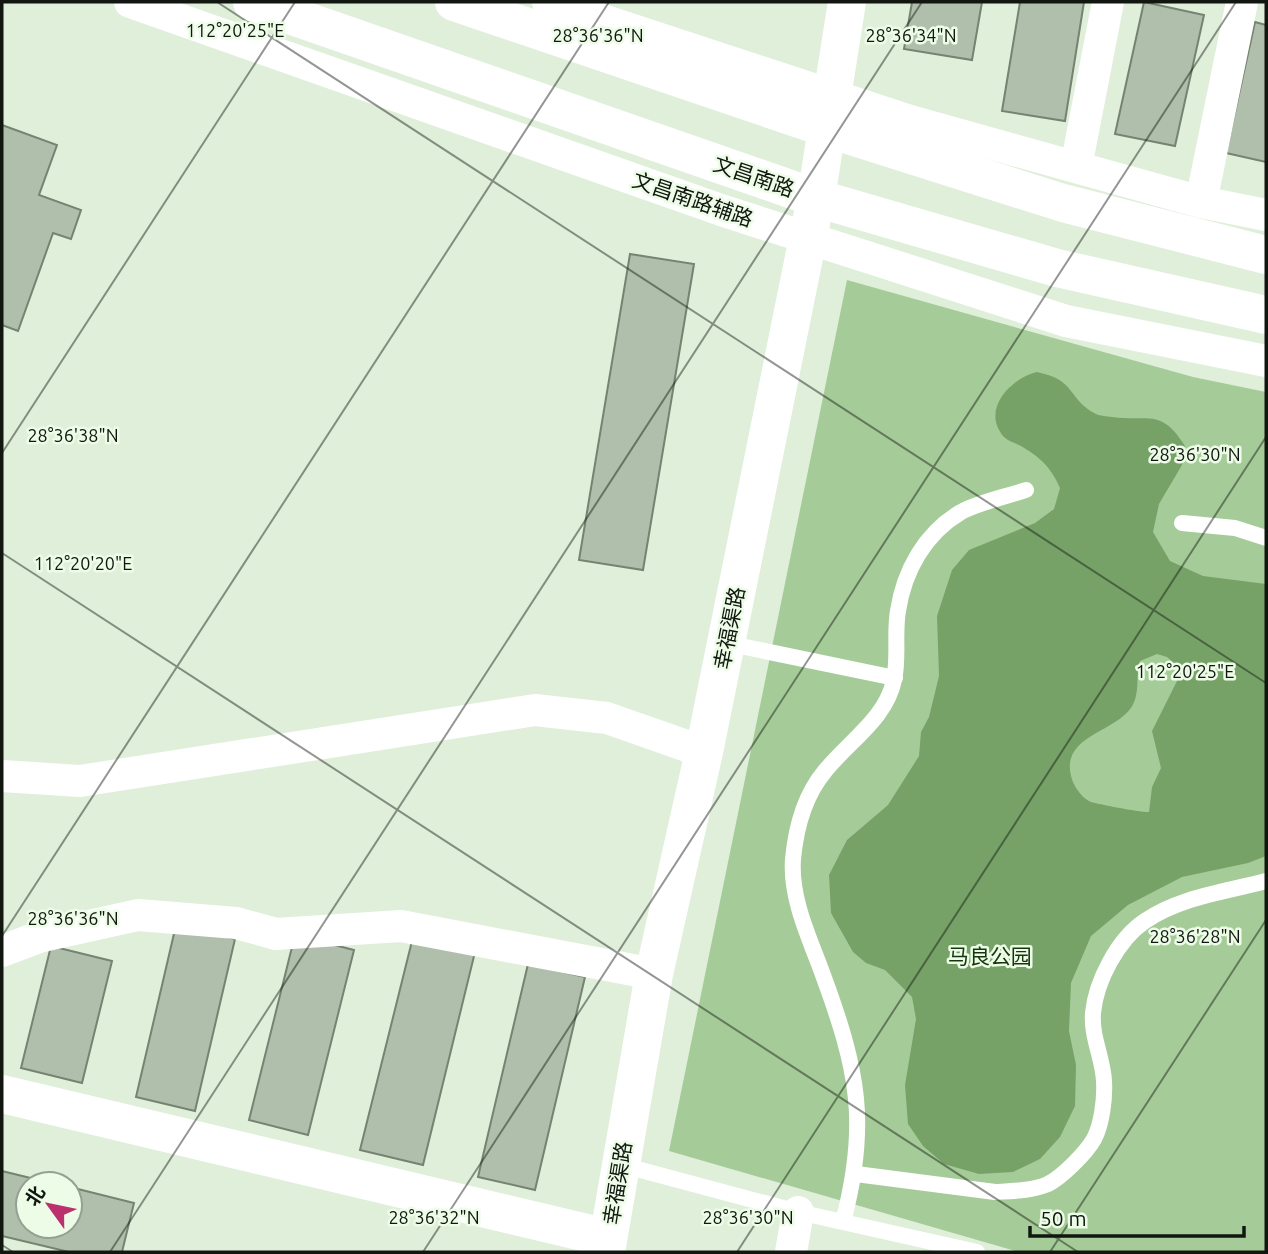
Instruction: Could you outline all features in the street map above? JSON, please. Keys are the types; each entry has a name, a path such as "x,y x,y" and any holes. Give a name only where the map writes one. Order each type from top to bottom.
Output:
{"main road":[{"name":"文昌南路","path":"252,2 816,198 1056,268 1266,315"},
{"path":"454,2 829,111 1063,203 1266,255"},
{"name":"幸福渠路","path":"607,1245 654,974 704,752 816,198 847,2"},
{"path":"2,1094 607,1245"}],"street":[{"name":"文昌南路辅路","path":"130,2 720,210 808,236 1066,321 1266,360"},
{"path":"548,2 829,111 910,121 1201,202 1266,215"},
{"path":"1076,167 1108,2"},
{"path":"1201,202 1242,2"},
{"path":"2,776 80,781 535,710 607,718 704,752"},
{"path":"2,951 39,937 138,915 236,923 276,934 401,926 654,974"},
{"path":"791,1252 798,1212"}],"lane":[{"path":"843,1222 856,1174 860,1116 855,1084 838,1018 797,899 793,863 796,827 823,772 868,727 887,701 895,678 898,611 906,576 926,541 961,512 1026,490"},
{"path":"1182,523 1235,528 1266,538"},
{"path":"726,643 895,678"},
{"path":"856,1174 995,1192 1017,1191 1049,1183 1094,1139 1101,1112 1104,1080 1095,1041 1093,1012 1102,981 1116,950 1143,922 1177,904 1266,881"},
{"path":"620,1164 798,1212 977,1252"}],"green space":[{"name":"马良公园","path":"847,280 1193,377 1266,392 1266,1252 1019,1252 669,1151"}],"shaded area":[{"path":"1037,372 1059,380 1080,402 1098,415 1154,419 1169,426 1185,446 1182,465 1159,504 1153,532 1170,561 1203,576 1266,584 1266,856 1248,863 1182,877 1128,905 1091,936 1071,983 1069,1031 1076,1065 1075,1106 1060,1137 1040,1159 1013,1172 979,1174 944,1164 923,1146 908,1124 905,1085 916,1019 912,997 885,970 866,963 853,952 831,913 829,875 847,840 888,805 919,756 921,732 929,717 939,676 937,616 952,570 969,550 1035,523 1054,509 1060,488 1053,474 1033,453 1004,437 997,427 995,416 1002,397 1009,388 1027,375","holes":["1157,654 1167,657 1178,667 1179,677 1152,731 1161,768 1152,787 1149,812 1088,801 1073,782 1070,767 1072,755 1089,738 1131,708 1136,696 1140,661"]}],"building":[{"path":"912,2 982,2 972,60 904,49"},
{"path":"1020,2 1084,2 1065,121 1002,111"},
{"path":"1144,2 1204,15 1175,146 1115,134"},
{"path":"1255,22 1266,25 1266,162 1226,153"},
{"path":"2,125 57,145 39,195 81,210 71,239 53,233 18,331 2,325"},
{"path":"630,254 694,264 643,570 579,560"},
{"path":"176,925 235,939 195,1111 136,1097"},
{"path":"295,935 354,950 308,1135 249,1120"},
{"path":"413,937 475,952 423,1165 360,1150"},
{"path":"51,946 112,961 82,1083 21,1068"},
{"path":"528,964 585,977 535,1190 478,1177"},
{"path":"2,1171 14,1174 14,1239 2,1236"},
{"path":"84,1190 134,1203 122,1252 69,1252 19,1240 84,1240"}]}
